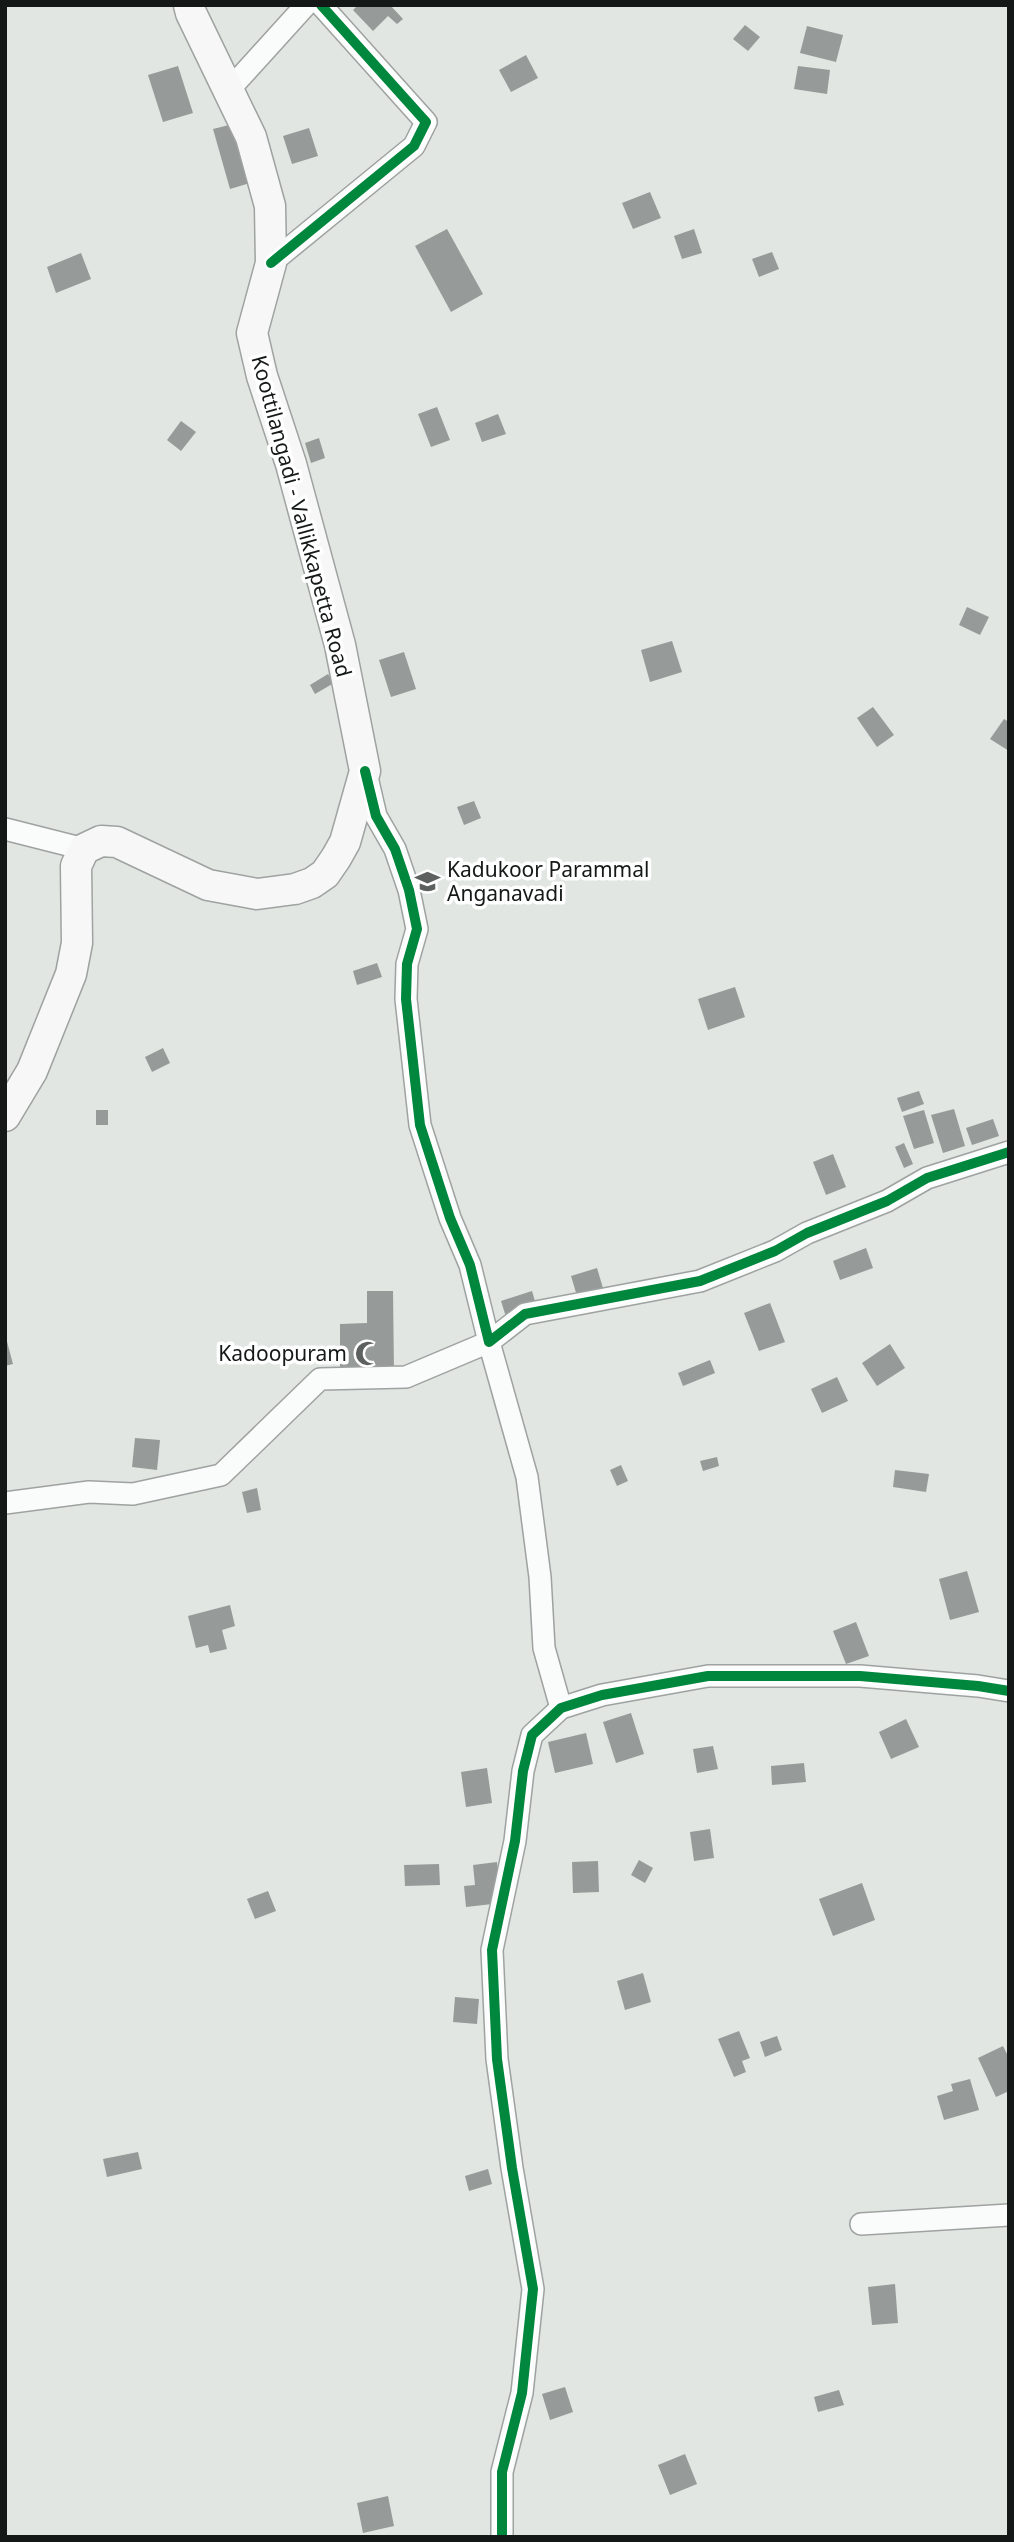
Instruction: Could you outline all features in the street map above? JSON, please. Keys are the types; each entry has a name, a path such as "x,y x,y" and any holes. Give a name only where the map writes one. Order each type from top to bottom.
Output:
{"main road":[{"name":"Koottilangadi - Vallikkapetta Road","path":"85,849 101,841 117,842 208,885 257,894 295,889 312,883 325,874 336,858 345,842 365,771 340,645 252,333 271,263 270,206 251,137 191,13 190,5"},
{"path":"5,1116 32,1071 71,974 77,943 76,866 85,849"}],"street":[{"path":"228,91 306,5"},
{"path":"271,263 415,146 426,122 321,5"},
{"path":"365,771 376,816 395,849 409,890 417,929 407,964 405,999 420,1125 450,1218 470,1265 527,1477 540,1577 544,1648 561,1708"},
{"path":"5,829 85,849"},
{"path":"5,1503 89,1492 133,1494 221,1475 320,1379 406,1377 489,1342 526,1314 591,1300 645,1293 713,1276 775,1251 807,1233 887,1201 927,1178 1009,1152"},
{"path":"502,2537 502,2472 522,2393 533,2289 497,2059 492,1950 515,1841 523,1772 532,1735 561,1708 602,1695 708,1676 860,1676 1009,1691"},
{"path":"861,2224 1009,2215"}],"building":[{"path":"358,5 390,5 403,19 397,24 388,16 373,31 353,10"},
{"path":"745,25 760,37 748,51 733,39"},
{"path":"807,26 843,35 836,62 800,53"},
{"path":"526,55 538,78 511,92 499,70"},
{"path":"178,66 193,113 163,122 148,75"},
{"path":"798,66 830,70 827,94 794,89"},
{"path":"233,124 250,183 230,189 213,129"},
{"path":"309,128 318,156 292,164 283,136"},
{"path":"650,192 661,218 633,229 622,203"},
{"path":"447,229 483,294 451,312 415,246"},
{"path":"694,229 702,253 682,259 674,236"},
{"path":"772,252 779,269 759,277 752,259"},
{"path":"81,253 91,279 56,293 47,267"},
{"path":"437,407 450,440 431,447 418,414"},
{"path":"498,414 506,434 482,442 475,423"},
{"path":"181,421 196,432 181,451 167,440"},
{"path":"319,438 325,458 311,463 305,443"},
{"path":"967,607 989,617 980,635 959,625"},
{"path":"672,641 682,672 650,682 641,650"},
{"path":"404,652 416,689 391,697 379,660"},
{"path":"328,674 334,683 315,694 310,685"},
{"path":"873,707 894,735 877,747 857,718"},
{"path":"1004,719 1009,722 1009,751 990,739"},
{"path":"474,801 481,818 464,825 457,807"},
{"path":"377,963 382,977 357,985 353,971"},
{"path":"735,987 745,1017 708,1030 698,999"},
{"path":"163,1048 170,1063 152,1072 145,1057"},
{"path":"919,1091 924,1104 902,1112 897,1098"},
{"path":"954,1109 965,1146 943,1153 931,1115"},
{"path":"96,1110 108,1110 108,1125 96,1125"},
{"path":"924,1110 934,1143 914,1149 903,1116"},
{"path":"993,1119 999,1136 972,1145 966,1128"},
{"path":"904,1143 913,1164 904,1168 895,1147"},
{"path":"833,1154 846,1187 826,1195 813,1162"},
{"path":"866,1248 873,1268 840,1280 833,1261"},
{"path":"597,1268 603,1288 577,1296 571,1276"},
{"name":"Kadoopuram","path":"367,1291 393,1291 394,1373 340,1374 340,1324 367,1323"},
{"path":"532,1291 537,1308 506,1317 501,1301"},
{"path":"770,1303 785,1342 759,1351 744,1313"},
{"path":"5,1334 13,1364 5,1366"},
{"path":"890,1344 905,1368 877,1386 862,1363"},
{"path":"710,1360 715,1373 683,1386 678,1373"},
{"path":"837,1377 848,1401 822,1413 811,1389"},
{"path":"135,1438 160,1440 157,1470 132,1467"},
{"path":"717,1457 719,1466 703,1471 700,1461"},
{"path":"621,1465 628,1481 617,1486 610,1470"},
{"path":"895,1470 929,1474 926,1492 893,1487"},
{"path":"257,1488 261,1510 247,1513 242,1492"},
{"path":"967,1571 979,1612 950,1620 939,1579"},
{"path":"230,1605 235,1626 222,1630 227,1649 210,1653 208,1645 196,1648 188,1616"},
{"path":"856,1622 869,1656 846,1664 833,1631"},
{"path":"631,1713 644,1754 616,1763 603,1722"},
{"path":"906,1719 919,1747 891,1759 879,1732"},
{"path":"586,1733 593,1764 555,1773 548,1742"},
{"path":"713,1746 718,1769 697,1773 693,1749"},
{"path":"804,1763 806,1782 772,1785 771,1766"},
{"path":"487,1768 492,1803 466,1807 461,1772"},
{"path":"710,1829 714,1858 694,1861 690,1832"},
{"path":"639,1860 653,1868 645,1883 631,1875"},
{"path":"598,1861 599,1892 573,1893 572,1862"},
{"path":"497,1862 501,1903 466,1907 464,1886 475,1885 473,1865"},
{"path":"439,1864 440,1885 405,1886 404,1865"},
{"path":"862,1883 875,1920 833,1936 819,1899"},
{"path":"268,1891 276,1911 255,1919 247,1899"},
{"path":"643,1973 651,2002 625,2010 617,1981"},
{"path":"455,1997 479,1999 477,2024 453,2022"},
{"path":"739,2031 750,2058 742,2061 746,2072 734,2077 718,2039"},
{"path":"777,2036 782,2050 765,2057 760,2042"},
{"path":"1003,2046 1009,2058 1009,2091 996,2097 978,2058"},
{"path":"970,2079 979,2110 944,2120 937,2096 953,2091 951,2084"},
{"path":"138,2152 142,2169 107,2177 103,2159"},
{"path":"488,2169 492,2184 469,2191 465,2176"},
{"path":"895,2284 898,2323 872,2325 868,2287"},
{"path":"565,2387 573,2412 550,2420 542,2394"},
{"path":"839,2390 844,2405 818,2412 814,2397"},
{"path":"685,2454 697,2484 670,2495 658,2465"},
{"path":"388,2496 394,2526 363,2533 357,2503"}],"cycle path":[{"path":"271,263 414,146 426,122 321,5"},
{"path":"365,771 376,816 395,849 409,890 417,929 407,964 406,999 420,1125 450,1218 470,1265 489,1342 525,1314 700,1281 887,1201 927,1178 1009,1152"},
{"path":"502,2537 502,2472 522,2393 533,2289 497,2059 492,1950 515,1841 523,1771 532,1735 561,1708 602,1695 708,1676 860,1676 1009,1691"}],"place":[{"name":"Kadukoor Parammal Anganavadi","path":"427,881"},
{"name":"Kadoopuram","path":"367,1353"}]}
